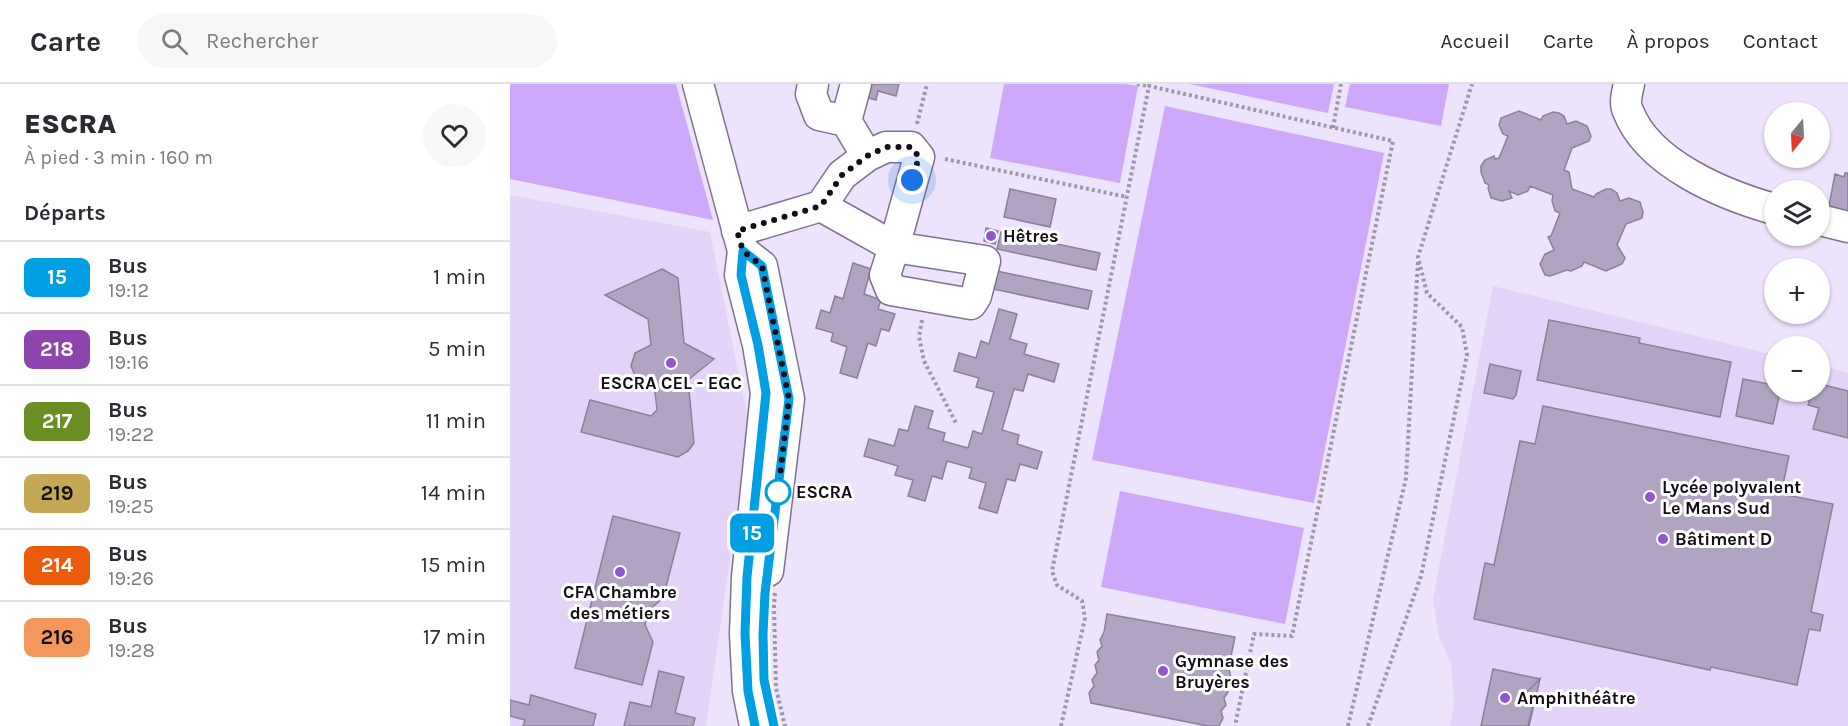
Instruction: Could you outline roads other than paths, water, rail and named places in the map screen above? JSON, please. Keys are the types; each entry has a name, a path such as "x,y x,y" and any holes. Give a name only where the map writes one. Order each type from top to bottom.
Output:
{"street":[{"path":"698,84 740,241 741,275 758,345 766,393 747,577 745,634 748,691 755,726"},
{"path":"813,84 811,94 819,115 846,120"},
{"path":"856,84 846,120 867,156"},
{"path":"1629,84 1626,98 1627,110 1652,148 1672,163 1740,200 1764,206"},
{"path":"740,241 821,206 842,175 867,156 886,147 911,147 919,157 894,247 885,275 891,290 970,304 976,296 985,261 894,247 821,206"},
{"path":"1830,222 1848,227"},
{"path":"740,241 762,266 789,399 765,593 763,634 764,680 774,726"}],"place":[{"name":"Hêtres","path":"991,236"},
{"name":"ESCRA CEL - EGC","path":"671,363"},
{"name":"ESCRA","path":"778,492"},
{"name":"Lycée polyvalent Le Mans Sud","path":"1650,497"},
{"name":"Bâtiment D","path":"1663,539"},
{"name":"CFA Chambre des métiers","path":"620,572"},
{"name":"Gymnase des Bruyères","path":"1163,671"},
{"name":"Amphithéâtre","path":"1505,698"}]}
